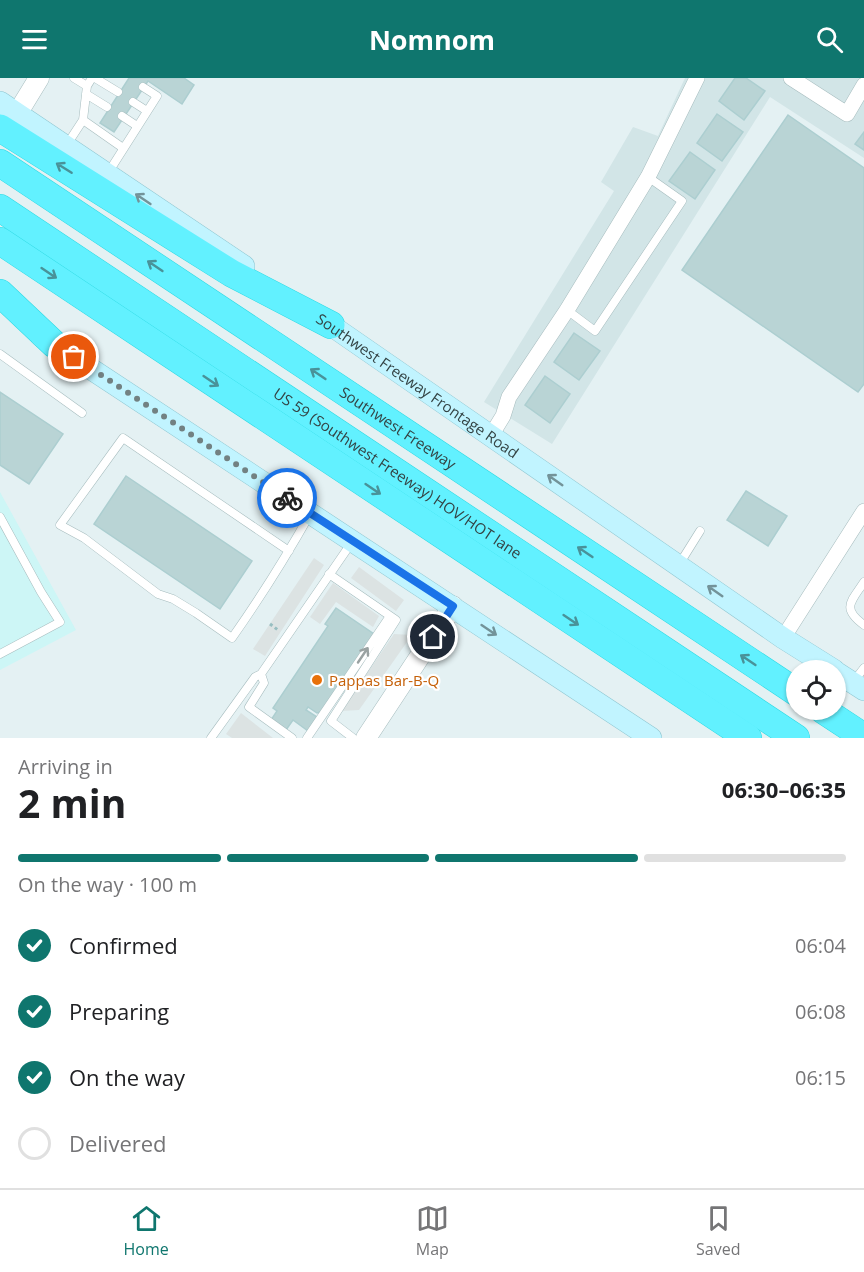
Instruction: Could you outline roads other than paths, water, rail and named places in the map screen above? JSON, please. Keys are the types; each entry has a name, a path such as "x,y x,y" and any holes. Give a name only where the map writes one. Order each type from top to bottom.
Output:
{"highway":[{"path":"6,115 231,273 331,325"},
{"name":"Southwest Freeway","path":"0,163 786,685"},
{"name":"US 59 (Southwest Freeway) HOV/HOT lane","path":"0,208 796,738"},
{"path":"0,241 748,738"},
{"path":"0,293 54,344"},
{"path":"838,720 864,737"}],"main road":[{"name":"Southwest Freeway Frontage Road","path":"6,115 65,146 492,434 783,638 850,677"},
{"path":"0,308 651,738"}],"street":[{"path":"6,115 39,78"},
{"path":"492,434 503,416 509,397 567,309 648,177 697,78"},
{"path":"791,78 847,114 864,85"},
{"path":"783,638 862,519"},
{"path":"366,738 453,606"}],"lane":[{"path":"74,78 107,107"},
{"path":"65,146 83,120 86,90 94,78 118,92"},
{"path":"107,174 157,96 143,87"},
{"path":"133,102 147,111"},
{"path":"122,116 137,126"},
{"path":"83,120 123,148"},
{"path":"567,309 595,331 682,201 648,177"},
{"path":"0,354 82,413"},
{"path":"289,551 123,438 60,525 84,538 158,594 173,599 232,638 289,551 311,513"},
{"path":"0,517 60,622 0,654"},
{"path":"679,566 700,531"},
{"path":"211,738 255,677 261,674 352,541"},
{"path":"329,574 396,620 331,721 352,738"},
{"path":"864,582 850,602 849,610 864,625"},
{"path":"308,738 390,616"},
{"path":"261,674 264,683 249,707 292,738"}],"place":[{"name":"Pappas Bar-B-Q","path":"317,680"}]}
